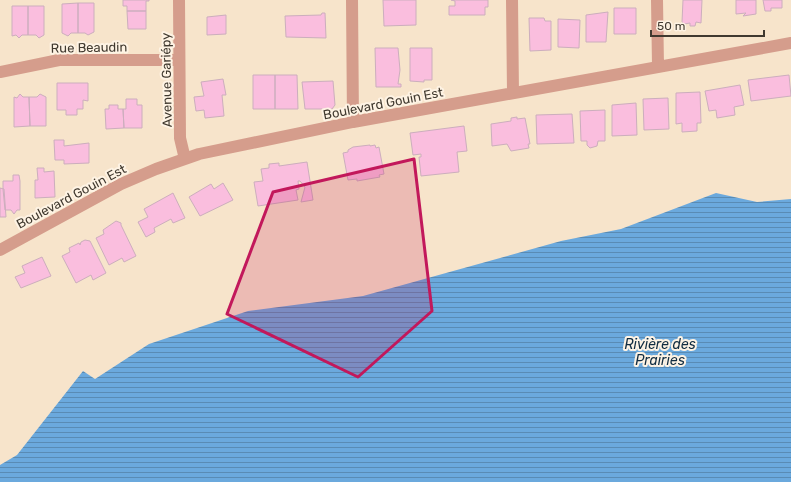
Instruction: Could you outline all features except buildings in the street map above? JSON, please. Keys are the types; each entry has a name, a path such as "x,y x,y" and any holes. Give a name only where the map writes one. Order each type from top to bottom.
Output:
{"street":[{"name":"Avenue Gariépy","path":"179,0 180,138 185,159"},
{"path":"352,0 353,122"},
{"path":"512,0 513,93"},
{"path":"657,0 658,66"},
{"name":"Boulevard Gouin Est","path":"0,250 112,188 149,172 185,159 220,149 353,122 791,43"},
{"name":"Rue Beaudin","path":"0,72 59,60 179,60"}],"highlighted area":[{"path":"414,159 432,311 358,377 227,314 273,192"}],"water":[{"name":"Rivière des Prairies","path":"716,193 757,202 791,199 791,482 0,482 0,465 17,455 83,371 95,379 149,344 248,311 363,296 561,241 621,229"}]}
